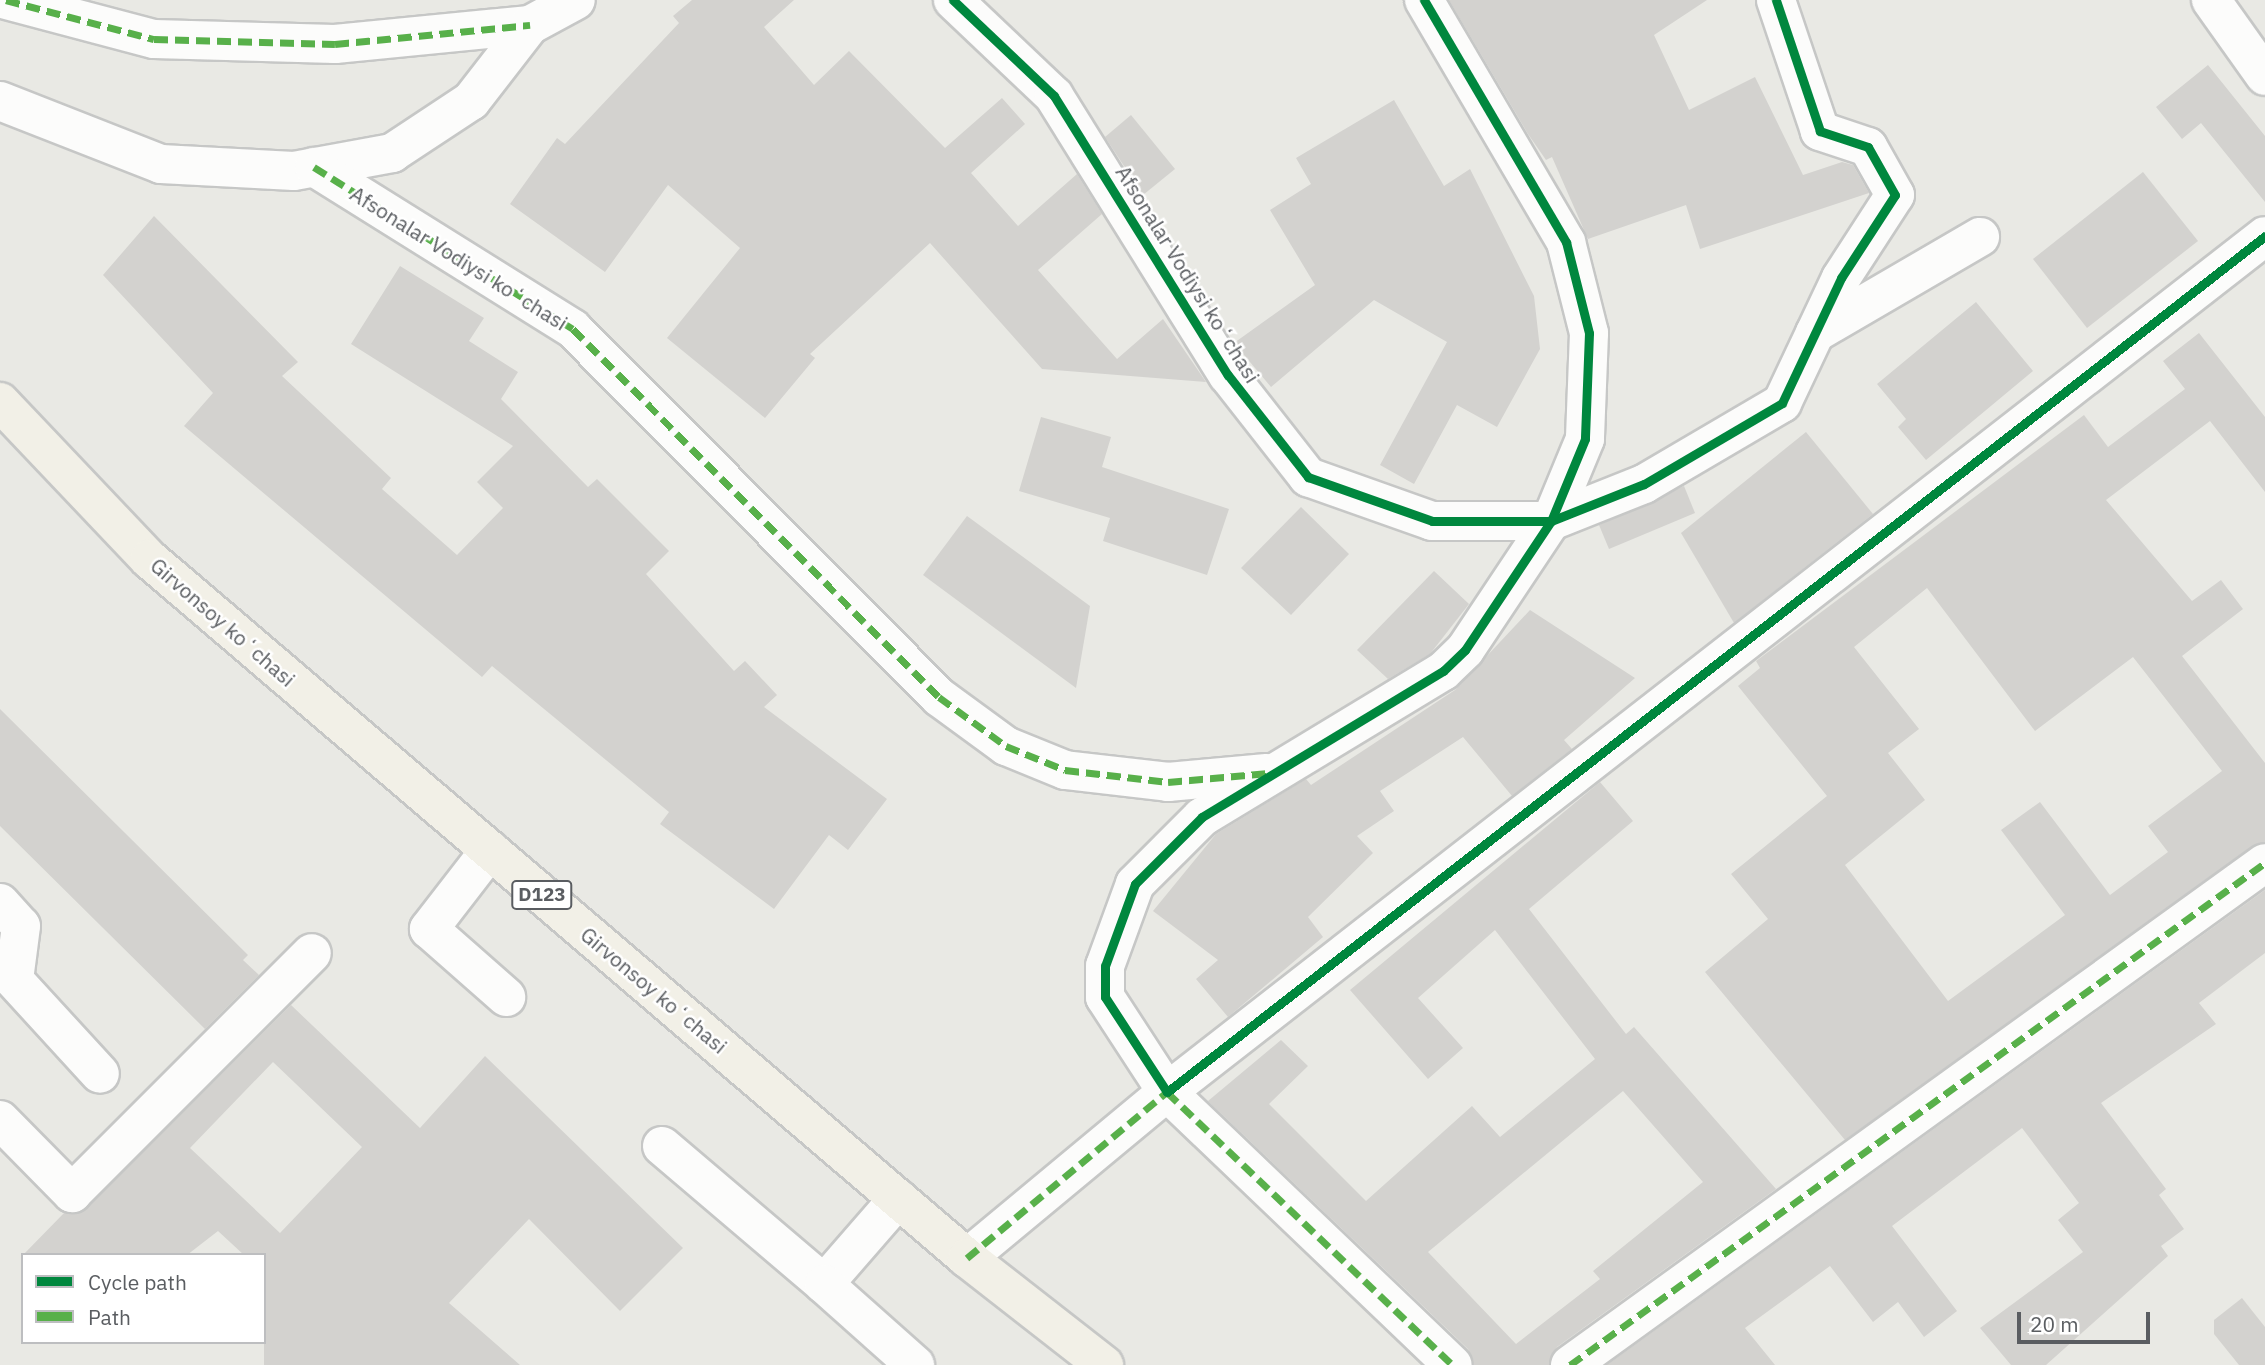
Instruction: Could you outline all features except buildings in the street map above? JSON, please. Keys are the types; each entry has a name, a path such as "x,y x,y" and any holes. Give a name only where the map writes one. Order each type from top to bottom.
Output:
{"main road":[{"name":"Girvonsoy koʻchasi","path":"0,401 149,559 967,1258 1104,1365"}],"street":[{"name":"Afsonalar Vodiysi koʻchasi","path":"6,0 154,39 335,44 530,25 576,0"},
{"name":"Afsonalar Vodiysi koʻchasi","path":"953,0 1054,96 1228,375 1308,477 1432,521 1551,521 1644,484 1782,403 1815,333 1895,195 1868,147 1820,131 1776,0"},
{"name":"Afsonalar Vodiysi koʻchasi","path":"1424,0 1566,242 1589,333 1585,439 1551,521 1465,650 1443,671 1202,817 1135,884 1105,966 1105,997 1167,1092 1453,1365"},
{"path":"2211,0 2265,76"},
{"name":"Afsonalar Vodiysi koʻchasi","path":"0,101 161,164 314,167 391,153 471,100 530,25"},
{"name":"Afsonalar Vodiysi koʻchasi","path":"314,167 573,329 939,697 1006,746 1065,770 1168,782 1275,773"},
{"path":"967,1258 1167,1092 2265,236"},
{"path":"1815,333 1980,237"},
{"path":"490,850 429,929 506,997"},
{"path":"1570,1365 2265,863"},
{"path":"0,903 21,926 14,980 100,1074"},
{"path":"0,1120 72,1193 312,953"},
{"path":"662,1146 915,1365"},
{"path":"824,1284 898,1199"}],"marked path":[{"path":"6,0 154,39 335,44 530,25"},
{"path":"314,167 573,329 939,697 1006,746 1065,770 1168,782 1269,773"},
{"path":"1570,1365 2265,863"},
{"path":"967,1258 1167,1092 1453,1365"}],"cycle path":[{"path":"953,0 1054,96 1228,375 1308,477 1432,521 1551,521 1644,484 1782,403 1841,278 1895,195 1868,147 1820,131 1776,0"},
{"path":"1424,0 1566,242 1589,333 1585,439 1551,521 1465,650 1443,671 1202,817 1135,884 1105,966 1105,997 1167,1092 2265,236"}]}
